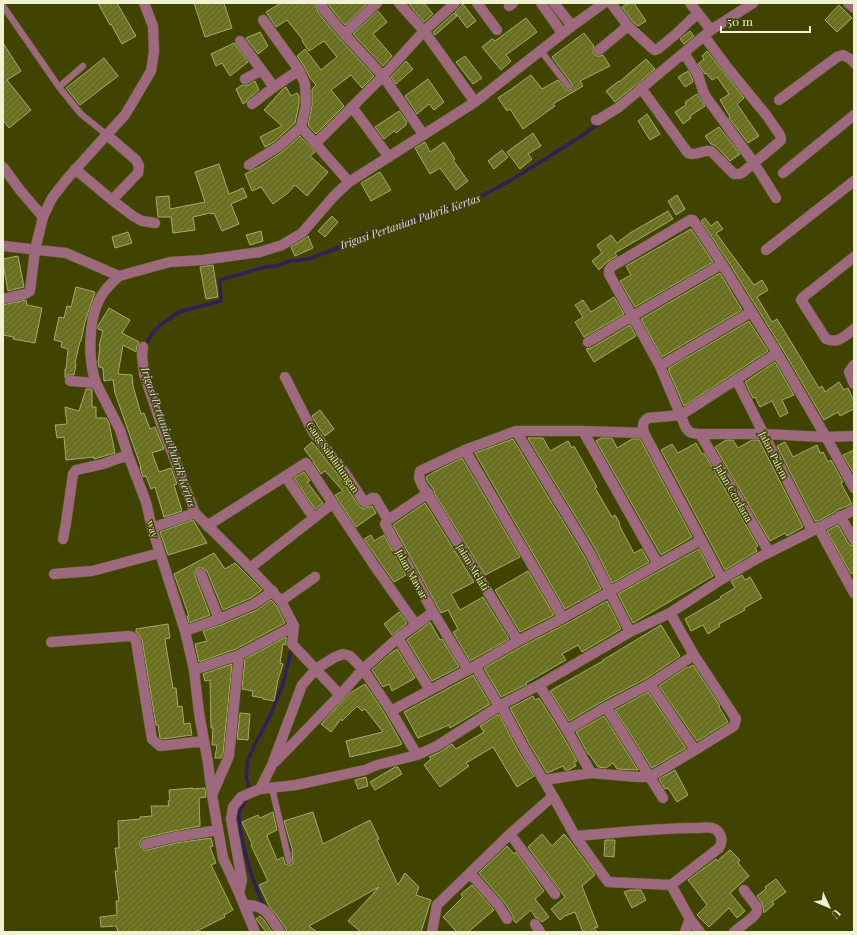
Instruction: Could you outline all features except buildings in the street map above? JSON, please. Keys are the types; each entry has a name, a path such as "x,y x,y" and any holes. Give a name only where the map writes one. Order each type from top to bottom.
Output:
{"street":[{"path":"3,299 25,294 30,291 35,250 43,216 52,198 75,169 125,115 151,71 154,52 153,26 144,3"},
{"path":"321,3 324,10 344,34 383,76 423,134"},
{"path":"344,34 378,3"},
{"path":"399,3 424,31 475,102"},
{"path":"315,144 383,76 424,31 455,3"},
{"path":"541,3 562,33"},
{"path":"554,3 572,26"},
{"path":"612,3 628,26 655,50 676,34 698,13"},
{"path":"641,88 690,154 694,155 708,150 711,151 734,174 742,173 781,140 780,135 767,116 727,67 698,13 690,3"},
{"path":"596,120 619,108 708,33 753,3"},
{"path":"848,3 854,8"},
{"path":"480,4 497,30"},
{"path":"3,246 66,253 119,276 170,262 203,260 260,252 282,245 302,233 334,196 349,182 475,102 599,5"},
{"path":"249,165 278,147 301,127 306,105 306,84 299,70 263,20"},
{"path":"599,50 628,26"},
{"path":"240,41 274,86"},
{"path":"684,53 698,74 706,97 754,163 776,198"},
{"path":"779,100 837,57 843,55 852,60 854,63"},
{"path":"245,79 262,70"},
{"path":"252,104 274,86 299,70"},
{"path":"352,106 389,157"},
{"path":"783,173 854,116"},
{"path":"301,127 349,182"},
{"path":"107,135 136,160 139,166 138,173 112,200"},
{"path":"3,167 20,190 43,216"},
{"path":"75,169 133,216 142,221 155,223"},
{"path":"766,250 854,181"},
{"path":"854,436 826,437 764,434 700,434 687,431 660,366 609,274 611,267 690,220 693,220 777,353 826,437 854,488"},
{"path":"854,257 801,300 826,339 840,340 854,329"},
{"path":"588,342 722,264"},
{"name":"way","path":"119,276 104,292 98,302 93,318 90,348 93,374 120,430 146,502 152,528 185,631 194,670 199,713 223,858 255,932"},
{"path":"660,366 751,312"},
{"path":"144,347 142,355 144,374 161,424 195,513 281,601 294,626 292,644 340,695"},
{"path":"722,579 644,433 643,424 648,418 681,415 777,353"},
{"path":"854,365 850,372 854,384"},
{"name":"Gang Sabilulungan","path":"285,377 317,439 344,472 364,502 375,498 388,520"},
{"name":"Jalan Palem","path":"736,379 815,529 854,593"},
{"path":"70,381 96,382"},
{"path":"563,618 465,450 516,431 644,433"},
{"path":"516,431 590,553 630,632"},
{"path":"583,431 658,564"},
{"name":"Jalan Cendana","path":"700,434 769,552"},
{"name":"Jalan Melati","path":"465,450 420,471 419,478 518,641"},
{"path":"63,539 72,474 76,470 103,464 128,455"},
{"path":"207,526 306,462 374,565 416,625"},
{"path":"285,476 314,518"},
{"path":"388,520 428,493"},
{"path":"250,568 333,503"},
{"path":"239,893 242,880 231,819 233,807 241,797 260,789 296,785 365,770 377,765 417,755 437,746 500,706 630,632 670,613 722,579 769,552 854,510"},
{"path":"152,528 195,513"},
{"path":"840,516 854,540"},
{"name":"Jalan Mawar","path":"388,520 385,525 433,612 471,668 500,706 554,796 575,836 608,882 671,885"},
{"path":"391,711 563,618 701,540"},
{"path":"54,574 92,571 160,553"},
{"path":"201,574 219,619"},
{"path":"281,601 315,577"},
{"path":"185,631 219,619 254,604 273,592"},
{"path":"272,765 363,669 398,638 433,612"},
{"path":"544,780 591,773 638,778 650,777 734,726 736,719 694,655 670,613"},
{"path":"194,670 240,655 294,626"},
{"path":"51,642 129,636 133,637 136,641 152,738 160,746 204,741"},
{"path":"398,638 430,690"},
{"path":"260,789 272,765 302,684 316,669 335,657 343,654 350,656 363,669 391,711 417,755"},
{"path":"212,795 229,756 240,655"},
{"path":"567,730 606,707 650,684 694,655"},
{"path":"650,684 695,750"},
{"path":"539,685 567,730 591,773"},
{"path":"606,707 663,798"},
{"path":"432,932 437,905 510,834 554,796"},
{"path":"575,836 686,828 716,829 721,838 719,848 671,885 690,919 700,932"},
{"path":"146,844 175,837 218,830"},
{"path":"510,834 555,894"},
{"path":"470,873 499,906 507,919"},
{"path":"734,932 757,912 757,907 744,890"},
{"path":"244,905 260,907 267,913 280,932"},
{"path":"685,932 690,919"}],"lane":[{"path":"3,6 59,87 81,114 107,135"},
{"path":"541,51 568,86"},
{"path":"59,87 83,66"},
{"path":"272,788 289,861"}],"waterway":[{"name":"Irigasi Pertanian Pabrik Kertas","path":"145,346 153,332 179,312 221,301 220,280 265,267 277,266 290,261 309,259 340,247 361,236 472,201 508,182 580,137 599,123"},
{"name":"Irigasi Pertanian Pabrik Kertas","path":"249,787 246,776 248,760 270,716 283,684 292,647"},
{"name":"Irigasi Pertanian Pabrik Kertas","path":"247,798 239,812 239,822 251,873 262,903 265,906"}]}
